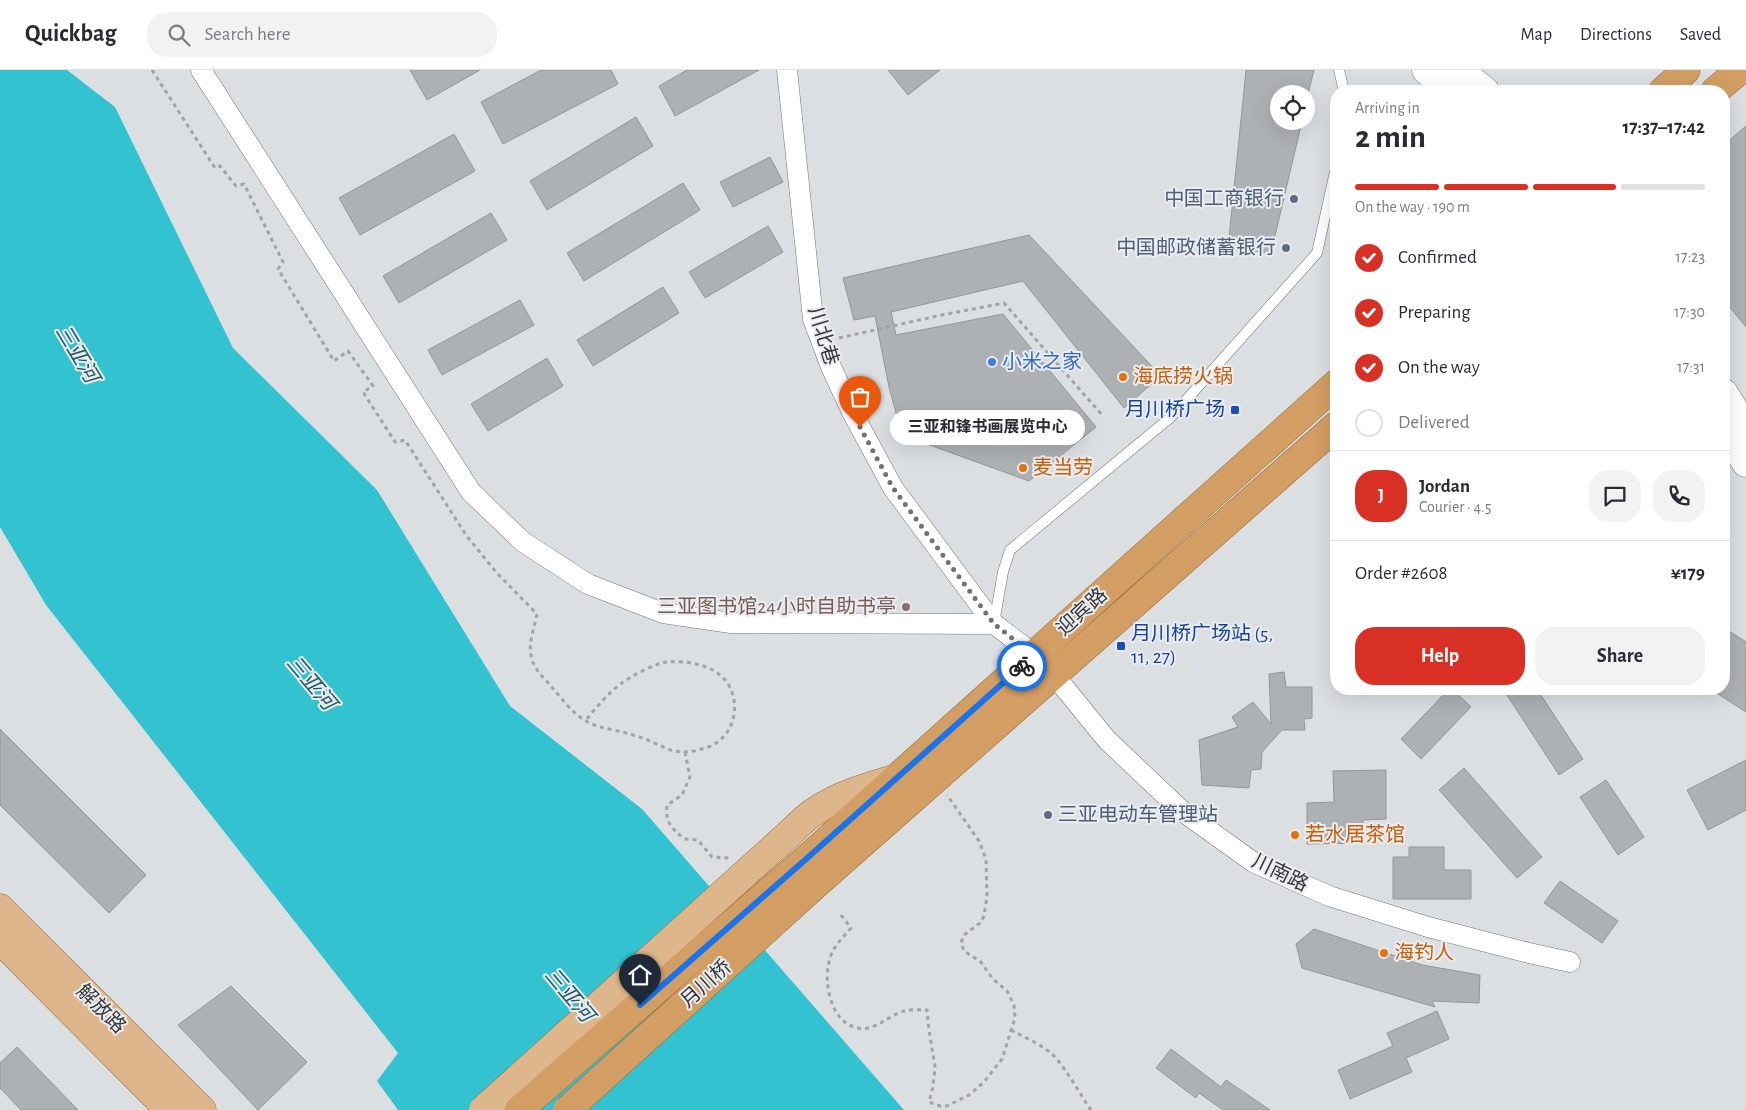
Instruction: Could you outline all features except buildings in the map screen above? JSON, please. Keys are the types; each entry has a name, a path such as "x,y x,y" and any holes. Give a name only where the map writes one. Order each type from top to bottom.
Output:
{"highway":[{"path":"1722,85 1740,70"},
{"name":"迎宾路","path":"814,869 897,778 1330,389"},
{"name":"迎宾路","path":"814,869 936,779 1330,431"},
{"name":"月川桥","path":"519,1110 814,869"},
{"name":"月川桥","path":"567,1110 814,869"}],"main road":[{"path":"1426,70 1444,85"},
{"path":"1459,70 1478,85"},
{"path":"1730,403 1746,429"},
{"path":"1730,437 1746,462"},
{"path":"483,1110 816,810 860,789 897,778"},
{"name":"解放路","path":"0,908 202,1110"},
{"name":"解放路","path":"0,940 168,1110"}],"street":[{"path":"201,70 471,492 523,542 588,584 663,613 731,623 994,624"},
{"name":"川北巷","path":"787,70 813,319 831,367 852,412 893,488 994,624 1034,655"},
{"name":"川南路","path":"1054,675 1107,740 1182,811 1253,862 1329,896 1428,927 1570,962"}],"lane":[{"path":"1339,70 1343,85"},
{"path":"994,624 1003,572 1010,550 1170,417 1317,253 1330,193"}],"path":[{"path":"152,70 215,168 220,166 236,186 244,184 283,262 278,269 334,361 348,351 372,386 363,392 395,442 405,440 466,535 496,572 537,614 530,653 535,668 570,708 585,721 629,734 671,750 690,753 710,747 729,733 734,717 735,703 725,679 709,667 684,662 665,662 622,682 585,721"},
{"path":"822,342 936,316 1004,303 1102,415"},
{"path":"685,752 690,777 682,795 667,805 666,817 672,828 684,839 698,840 712,857 733,858"},
{"path":"840,915 851,928 833,950 827,972 829,992 834,1009 845,1023 858,1029 872,1027 904,1011 928,1010 935,1067 929,1102 940,1106 947,1106 970,1095 984,1082 1002,1059 1015,1018 1014,1005 1007,991 992,978 981,962 964,950 961,943 964,935 980,923 984,916 987,896 986,859 978,841 936,779"},
{"path":"1011,1030 1035,1042 1054,1056 1076,1085 1091,1110"}],"water":[{"name":"三亚河","path":"0,70 67,70 115,107 233,348 377,490 510,706 642,809 904,1110 398,1110 377,1081 398,1053 46,605 0,527"}],"way so far":[{"path":"860,427 893,488 994,624 1034,655 1022,666"}],"place":[{"name":"中国工商银行","path":"1294,199"},
{"name":"中国邮政储蓄银行","path":"1286,248"},
{"name":"小米之家","path":"992,362"},
{"name":"海底捞火锅","path":"1123,377"},
{"name":"月川桥广场","path":"1235,410"},
{"name":"三亚和锋书画展览中心","path":"860,427"},
{"name":"麦当劳","path":"1023,468"},
{"name":"三亚图书馆24小时自助书亭","path":"906,607"},
{"name":"月川桥广场站 (5, 11, 27)","path":"1121,646"},
{"name":"三亚电动车管理站","path":"1048,815"},
{"name":"若水居茶馆","path":"1295,835"},
{"name":"海钓人","path":"1384,953"}],"route":[{"path":"640,1005 1022,666"}]}
